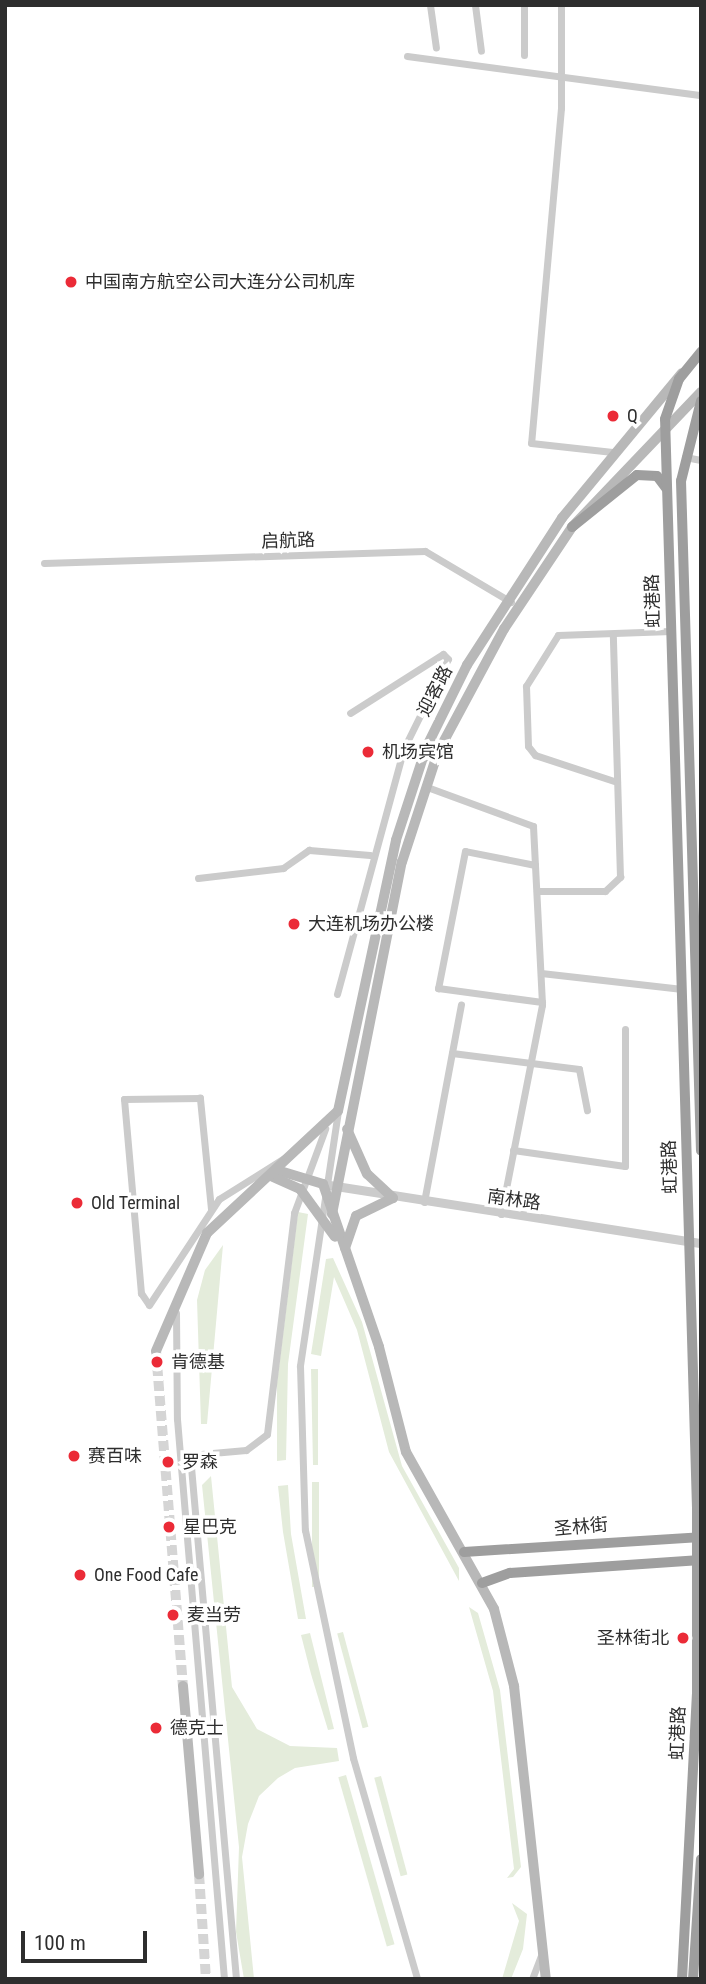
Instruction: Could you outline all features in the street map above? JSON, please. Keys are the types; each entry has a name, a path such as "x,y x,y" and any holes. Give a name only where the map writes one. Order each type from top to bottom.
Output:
{"highway":[{"name":"迎客路","path":"693,362 701,352"},
{"name":"虹港路","path":"682,1979 699,1537 695,1242 682,989 665,428 672,393 693,362"},
{"name":"虹港路","path":"701,401 684,456 697,885 701,1151"},
{"path":"572,527 637,475 657,476 667,491"},
{"name":"圣林街","path":"464,1552 699,1537"},
{"path":"482,1583 510,1573 699,1560"},
{"path":"693,1979 701,1859"}],"main road":[{"name":"迎客路","path":"338,1111 391,857 445,707 507,599 613,452 693,362"},
{"name":"迎客路","path":"332,1214 335,1187 394,899 427,787 456,715 518,606 572,527 701,392"},
{"path":"156,1351 185,1275 207,1233 300,1153 325,1129 338,1111"},
{"path":"345,1252 356,1216 393,1198 367,1174 347,1129"},
{"path":"276,1174 302,1184 323,1184 379,1347 406,1452 482,1583 514,1686 546,1943 546,1979"},
{"path":"302,1184 345,1252"},
{"path":"183,1686 199,1874"}],"street":[{"path":"430,5 436,48"},
{"path":"475,5 481,51"},
{"path":"524,5 524,55"},
{"path":"561,5 563,72 531,443 613,452"},
{"path":"407,56 563,72 701,95"},
{"path":"684,456 701,460"},
{"name":"启航路","path":"44,563 425,551 518,606"},
{"path":"617,782 535,755 528,746 526,687 558,635 671,631"},
{"path":"537,891 594,893 616,886 617,782 613,634"},
{"path":"337,994 370,855 404,748 448,659 443,654 350,713"},
{"path":"404,748 425,758"},
{"path":"427,787 530,820 537,891 542,1002 533,1061 500,1214"},
{"path":"198,878 283,868 309,850 370,855"},
{"path":"535,865 464,851 438,988 542,1002"},
{"path":"541,973 682,989"},
{"path":"424,1203 461,1004"},
{"path":"513,1150 625,1166 625,1029"},
{"path":"452,1053 533,1061 579,1069 587,1110"},
{"path":"211,1209 200,1098 124,1099 144,1302 158,1300 211,1209 265,1166 300,1153"},
{"path":"338,1111 323,1184 300,1366 305,1530 353,1758 417,1979"},
{"path":"236,1979 190,1455 246,1450 267,1434 279,1303 302,1184 325,1129"},
{"name":"南林路","path":"323,1184 424,1203 695,1242"},
{"path":"185,1275 172,1352 224,1979"},
{"path":"532,1979 546,1943"}],"green space":[{"path":"298,1212 308,1214 288,1364 286,1460 277,1461 277,1383"},
{"path":"223,1245 207,1424 201,1424 197,1300 205,1270"},
{"path":"333,1258 362,1322 402,1466 459,1568 459,1581 389,1452 357,1330 334,1277 321,1356 311,1354 326,1259"},
{"path":"311,1369 318,1369 318,1465 313,1465"},
{"path":"211,1476 232,1687 257,1729 290,1746 337,1748 339,1761 295,1768 278,1778 259,1796 248,1824 242,1857 254,1979 244,1979 236,1932 239,1847 202,1485"},
{"path":"312,1482 319,1482 319,1587 312,1587"},
{"path":"288,1485 291,1534 306,1619 298,1619 283,1532 278,1486"},
{"path":"469,1607 478,1613 500,1690 521,1867 513,1877 507,1878 514,1869 493,1691"},
{"path":"343,1632 368,1727 363,1728 337,1634"},
{"path":"310,1633 334,1729 328,1730 301,1635"},
{"path":"346,1775 395,1944 387,1946 338,1777"},
{"path":"381,1776 407,1875 401,1876 374,1778"},
{"path":"512,1903 527,1914 523,1949 511,1979 502,1979 519,1921"}],"tunnel":[{"path":"156,1351 183,1686"},
{"path":"199,1874 206,1979"}],"place":[{"name":"中国南方航空公司大连分公司机库","path":"71,282"},
{"name":"Q","path":"613,416"},
{"name":"机场宾馆","path":"368,752"},
{"name":"大连机场办公楼","path":"294,924"},
{"name":"Old Terminal","path":"77,1203"},
{"name":"肯德基","path":"157,1362"},
{"name":"赛百味","path":"74,1456"},
{"name":"罗森","path":"168,1462"},
{"name":"星巴克","path":"169,1527"},
{"name":"One Food Cafe","path":"80,1575"},
{"name":"麦当劳","path":"173,1615"},
{"name":"圣林街北","path":"683,1638"},
{"name":"德克士","path":"156,1728"}]}
